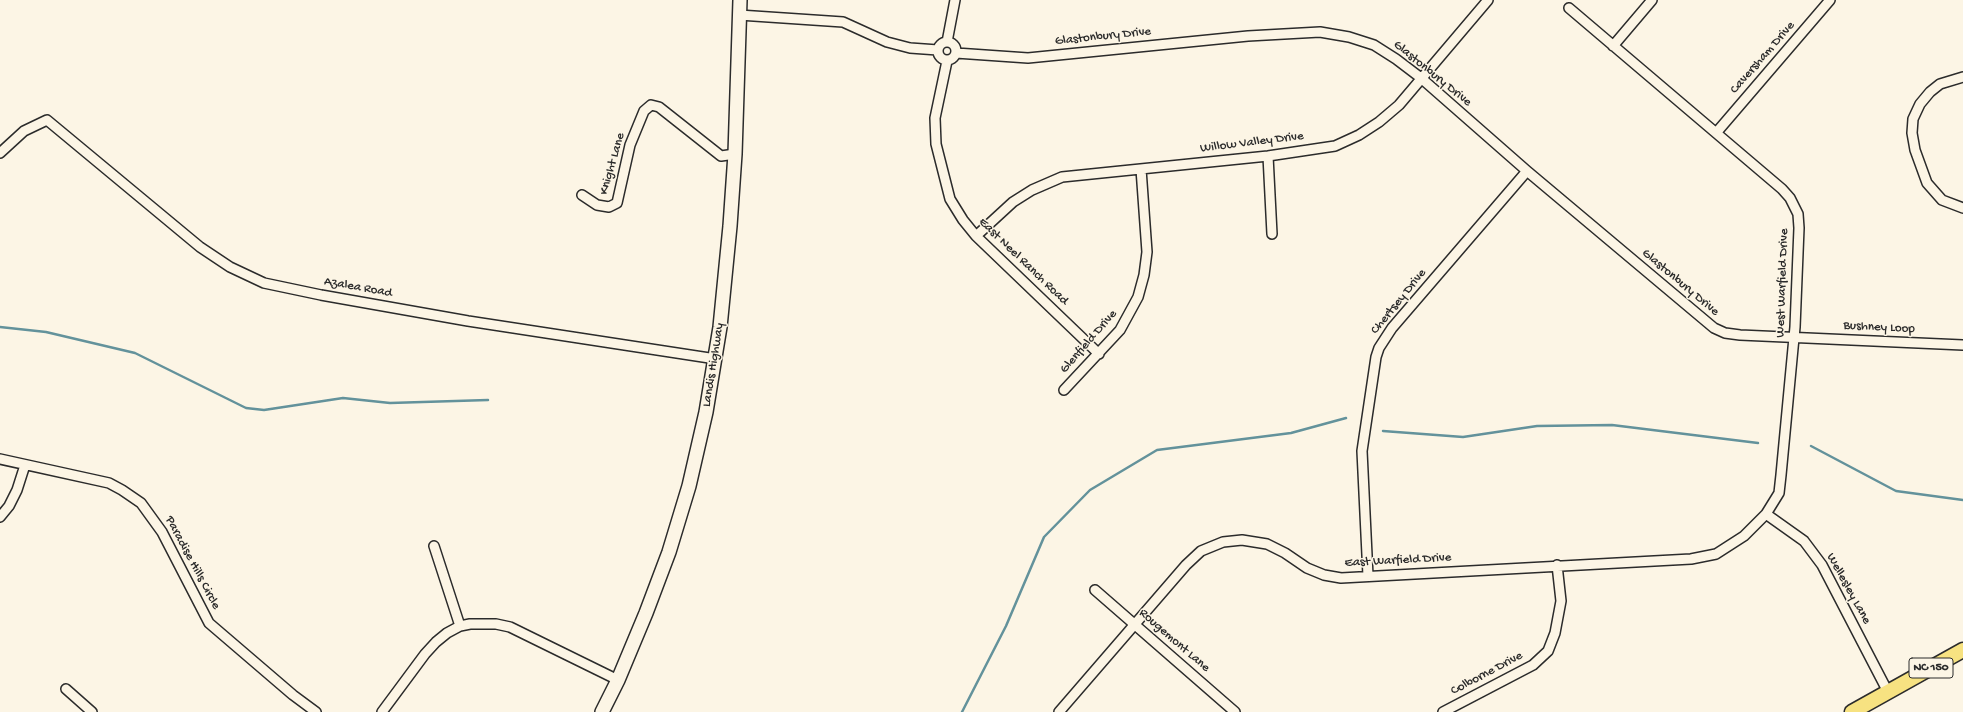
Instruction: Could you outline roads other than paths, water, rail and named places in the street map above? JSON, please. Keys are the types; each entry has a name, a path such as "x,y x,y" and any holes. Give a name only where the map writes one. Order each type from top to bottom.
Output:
{"main road":[{"name":"Landis Highway","path":"602,712 618,680 646,613 682,511 698,452 716,359 728,248 735,154 740,0"},
{"name":"NC 150","path":"1852,712 1963,650"}],"street":[{"path":"947,42 955,0"},
{"name":"Willow Valley Drive","path":"976,236 1013,202 1032,190 1062,177 1268,156 1335,146 1359,135 1379,122 1399,105 1488,0"},
{"path":"1613,46 1652,0"},
{"name":"Caversham Drive","path":"1716,133 1830,0"},
{"name":"West Warfield Drive","path":"1570,8 1782,189 1790,198 1798,214 1799,228 1794,337 1779,493 1766,514"},
{"path":"739,15 842,22 887,42 910,48 938,50"},
{"name":"Glastonbury Drive","path":"956,53 1028,58 1248,36 1320,32 1349,37 1374,46 1422,78 1528,171 1714,328 1725,333 1740,335 1794,337"},
{"path":"947,42 952,44 956,53 953,58 947,60 939,56 938,50 941,45 947,42"},
{"name":"East Neel Ranch Road","path":"947,60 935,118 936,144 950,199 963,220 976,236 1099,354"},
{"path":"1963,77 1940,84 1930,92 1920,104 1913,119 1912,132 1915,150 1927,183 1942,200 1963,208"},
{"name":"Knight Lane","path":"582,195 597,204 609,207 618,203 630,146 644,111 651,105 659,107 721,156 735,154"},
{"name":"Azalea Road","path":"0,153 24,131 47,120 200,247 230,267 264,283 321,295 468,321 716,359"},
{"path":"1268,156 1272,234"},
{"name":"Glenfield Drive","path":"1064,390 1120,330 1138,297 1144,275 1147,237 1141,169"},
{"name":"Chertsey Drive","path":"1368,576 1362,451 1376,357 1379,348 1392,328 1528,171"},
{"name":"Bushney Loop","path":"1794,337 1963,345"},
{"name":"Paradise Hills Circle","path":"0,459 109,484 141,502 162,532 209,623 293,696 316,712"},
{"path":"0,516 9,506 17,490 25,465"},
{"name":"East Warfield Drive","path":"1059,712 1186,565 1201,551 1223,542 1242,540 1267,544 1285,553 1307,568 1324,575 1341,578 1557,565 1691,559 1716,554 1744,536 1766,514"},
{"name":"Wellesley Lane","path":"1766,514 1804,542 1822,565 1888,692"},
{"path":"434,546 460,626"},
{"name":"Colborne Drive","path":"1443,712 1533,665 1548,651 1555,633 1561,601 1557,565"},
{"name":"Rougemont Lane","path":"1095,590 1235,712"},
{"path":"382,712 429,650 448,633 460,626 480,623 510,627 618,680"},
{"path":"66,689 92,712"}],"waterway":[{"path":"0,327 46,332 135,353 246,408 264,410 343,398 390,403 488,400"},
{"path":"962,712 1006,626 1044,537 1090,490 1157,450 1291,433 1346,418"},
{"path":"1383,431 1463,437 1537,426 1612,425 1758,443"},
{"path":"1811,446 1896,491 1963,500"}]}
